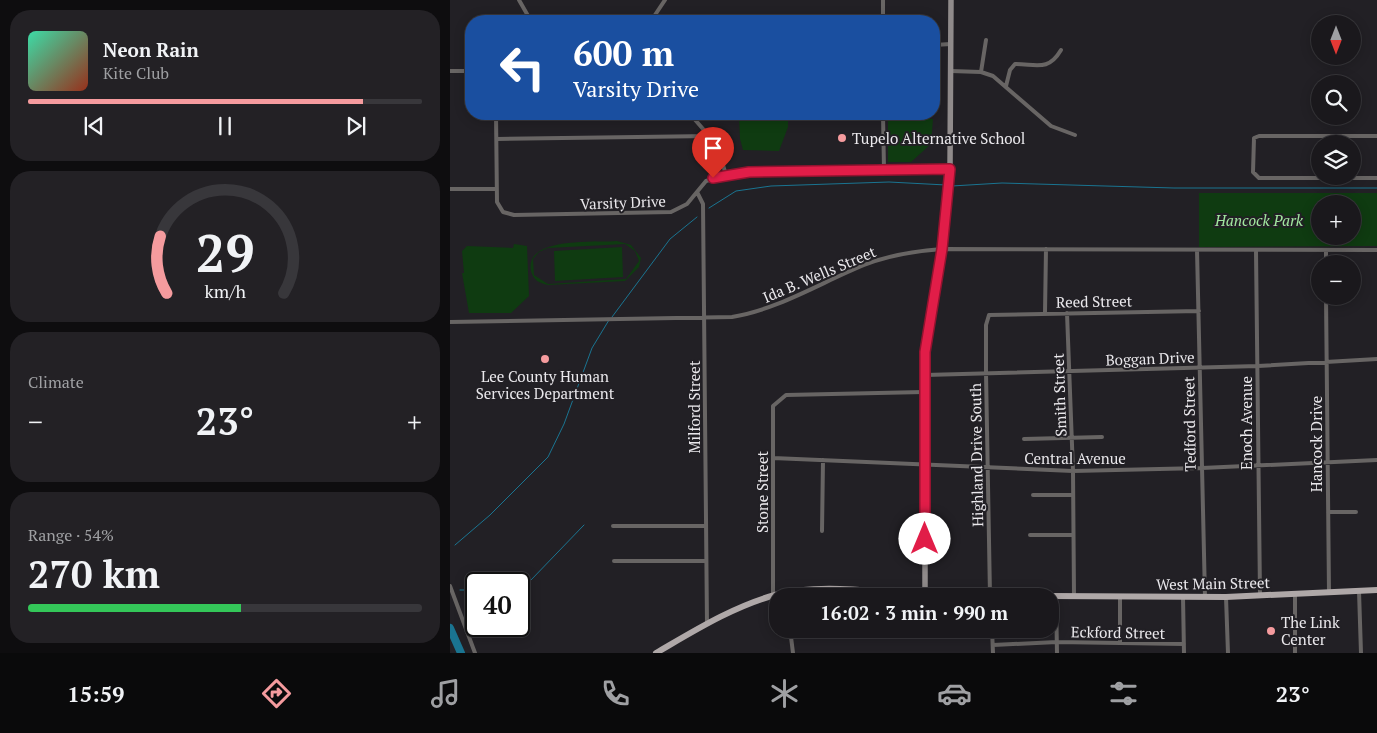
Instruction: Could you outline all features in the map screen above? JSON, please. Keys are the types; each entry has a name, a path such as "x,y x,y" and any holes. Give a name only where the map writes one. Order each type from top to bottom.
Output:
{"main road":[{"name":"West Main Street","path":"1059,596 1205,597 1377,590"},
{"name":"West Main Street","path":"656,653 735,609 769,596"}],"street":[{"path":"519,0 528,15"},
{"path":"655,15 665,0"},
{"path":"883,0 883,15"},
{"path":"925,588 925,352 942,249 950,169 951,0"},
{"path":"981,72 986,40"},
{"path":"940,45 951,44"},
{"path":"1006,86 1010,70 1015,64 1043,66 1050,64 1061,50"},
{"path":"450,71 465,71"},
{"path":"951,71 981,72 993,76 1051,126 1075,135"},
{"path":"450,189 496,189 496,120"},
{"path":"695,120 710,136 721,153 726,174"},
{"path":"883,120 884,170"},
{"path":"497,139 710,136"},
{"path":"1377,136 1259,136 1254,138 1253,143 1253,172 1260,178 1377,178"},
{"name":"Varsity Drive","path":"496,189 499,207 503,212 514,215 671,212 688,204 706,181 726,174 950,169"},
{"name":"Milford Street","path":"697,192 703,204 707,624"},
{"name":"Ida B. Wells Street","path":"450,322 704,319 732,317 763,310 865,265 909,252 942,249 1377,250"},
{"path":"1045,313 1046,249"},
{"name":"Tedford Street","path":"1197,250 1205,597"},
{"name":"Enoch Avenue","path":"1256,250 1257,466 1260,595"},
{"path":"1326,250 1326,255"},
{"name":"Hancock Drive","path":"1326,305 1330,592"},
{"name":"Reed Street","path":"989,315 1199,311"},
{"name":"Smith Street","path":"1067,313 1073,471 1074,596"},
{"name":"Highland Drive South","path":"989,315 986,325 986,373 990,588"},
{"name":"Boggan Drive","path":"924,375 1258,366 1377,359"},
{"name":"Stone Street","path":"773,588 773,406 786,395 924,392"},
{"path":"1024,440 1102,437"},
{"name":"Central Avenue","path":"773,458 1073,471 1202,468 1377,460"},
{"path":"822,531 823,460"},
{"path":"1033,495 1073,495"},
{"path":"1328,512 1356,512"},
{"path":"613,526 706,526"},
{"path":"1030,535 1073,535"},
{"path":"614,561 706,561"},
{"path":"450,586 475,653"},
{"path":"1359,591 1361,653"},
{"path":"1295,593 1295,653"},
{"path":"1120,596 1120,642"},
{"path":"1226,596 1228,653"},
{"path":"1183,597 1184,653"},
{"path":"792,638 794,653"},
{"path":"993,638 993,653"},
{"path":"1056,638 1057,653"},
{"name":"Eckford Street","path":"993,645 1057,642 1184,644"}],"green space":[{"path":"739,120 788,120 788,127 779,151 743,150 740,139"},
{"path":"888,120 933,120 931,144 911,162 888,162"},
{"name":"Hancock Park","path":"1199,193 1377,193 1377,246 1199,247"},
{"path":"617,241 631,245 641,258 639,267 625,281 548,285 537,281 533,277 531,271 532,260 539,252 550,247 579,242","holes":["625,244 635,251 639,261 626,279 548,284 534,275 533,259 539,252 548,248"]},
{"path":"514,244 527,246 529,296 511,313 469,313 462,273 464,273 462,251 467,246 513,248"},
{"path":"622,247 623,277 555,281 554,251"}],"waterway":[{"path":"709,208 736,191 771,186 889,182 946,185"},
{"path":"952,186 1002,183 1174,188 1377,188"},
{"path":"612,317 670,239 697,217"},
{"path":"455,545 490,515 548,457 564,424 592,348 609,320"},
{"path":"530,581 584,525"},
{"path":"460,590 465,590"},
{"path":"450,628 461,653"}],"place":[{"name":"Tupelo Alternative School","path":"842,138"},
{"name":"Lee County Human Services Department","path":"545,359"},
{"name":"The Link Center","path":"1271,631"}],"route":[{"path":"713,178 733,173 749,172 950,169 942,249 925,352 925,539"}]}
